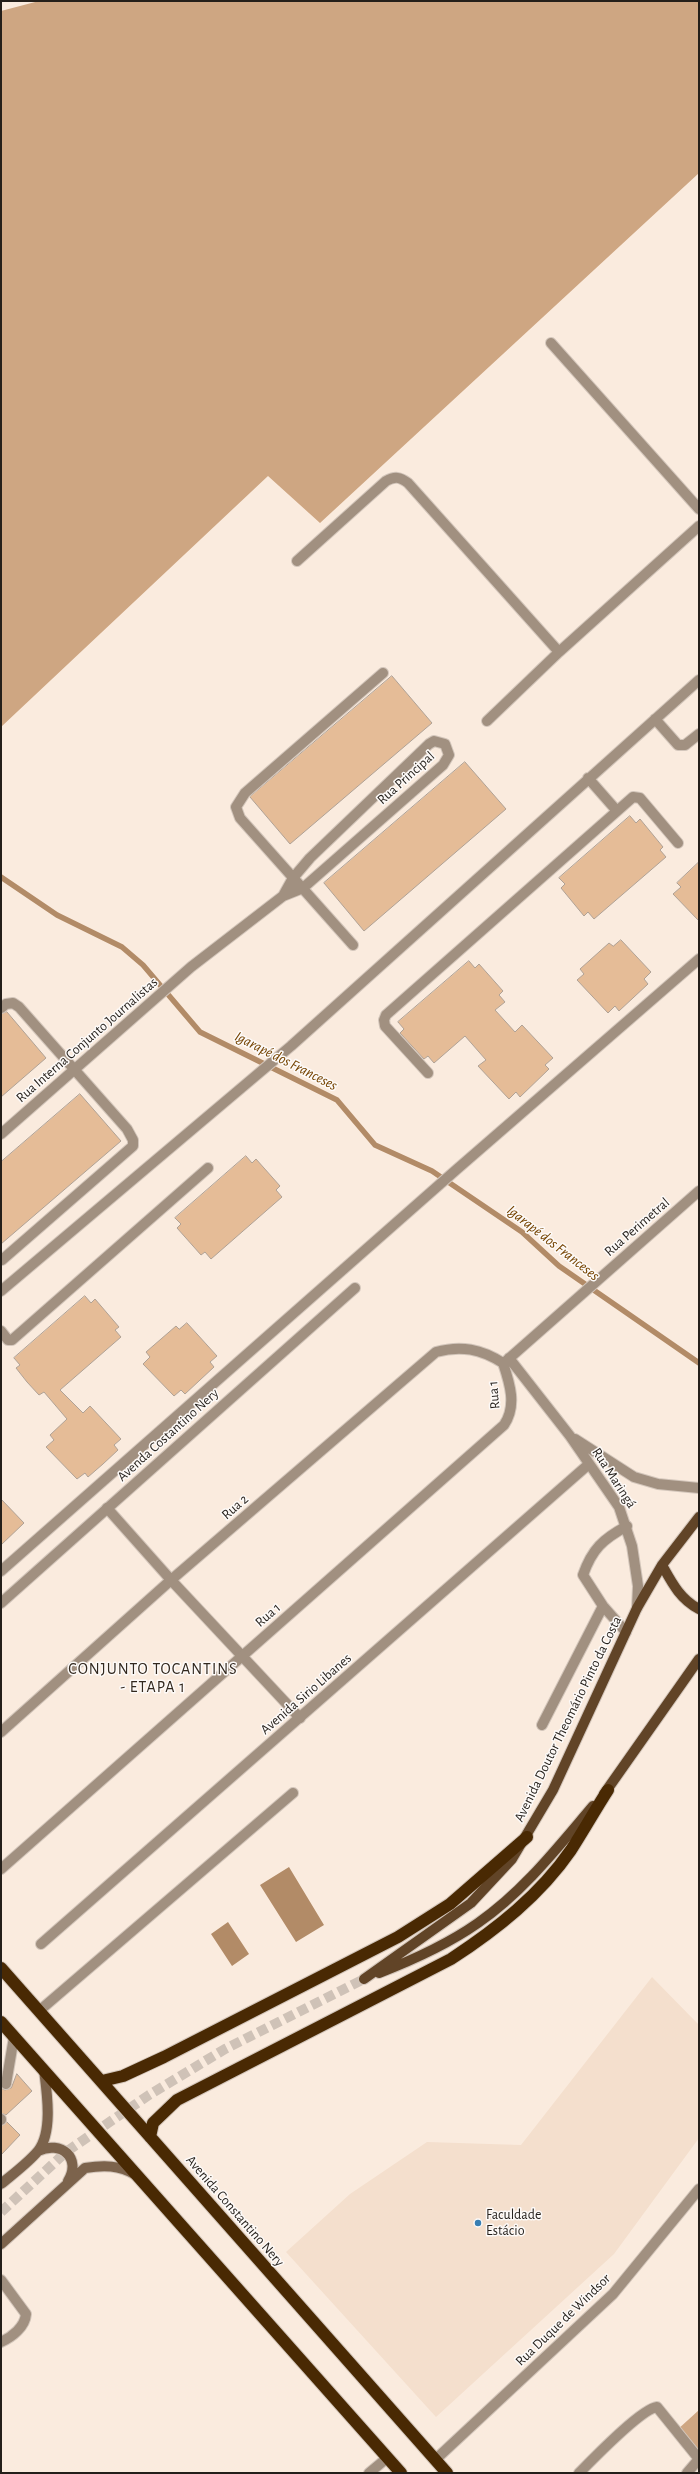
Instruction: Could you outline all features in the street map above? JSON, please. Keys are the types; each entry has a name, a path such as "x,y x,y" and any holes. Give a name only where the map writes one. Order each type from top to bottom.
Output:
{"highway":[{"path":"150,2137 153,2123 177,2100 451,1959 488,1935 517,1910 546,1881 570,1850 608,1790"},
{"path":"102,2081 123,2076 164,2057 398,1938 450,1904 527,1837"},
{"name":"Avenida Constantino Nery","path":"1,1968 447,2473"},
{"path":"1,2022 141,2178 401,2473"}],"main road":[{"name":"Avenida Doutor Theomário Pinto da Costa","path":"699,1517 662,1565 637,1608 553,1790 527,1837 497,1877 470,1903 364,1979 412,1960 479,1922 509,1898 543,1864 608,1790 699,1660"},
{"path":"662,1565 677,1591 688,1603 699,1609"}],"street":[{"path":"551,343 699,509"},
{"path":"297,561 386,481 392,477 401,478 408,483 559,652"},
{"path":"487,721 559,652 699,526"},
{"path":"353,944 240,818 236,807 245,793 383,673"},
{"path":"1,1291 291,1046 699,680"},
{"path":"655,719 678,745 685,745 699,734"},
{"name":"Rua Principal","path":"191,967 283,896 303,888 443,765 449,754 445,744 434,741 429,744 310,858 293,878 283,896"},
{"path":"588,778 617,811"},
{"path":"428,1073 385,1026 384,1020 386,1014 633,797 638,796 678,843"},
{"path":"1,1572 417,1204 699,959"},
{"name":"Rua Interna Conjunto Journalistas","path":"1,1134 191,967"},
{"path":"1,1008 6,1004 13,1003 19,1007 127,1129 133,1140 133,1146 2,1260"},
{"path":"1,1331 8,1340 12,1340 208,1168"},
{"name":"Rua Perimetral","path":"506,1360 576,1297 699,1191"},
{"name":"Avenda Costantino Nery","path":"1,1603 355,1288"},
{"name":"Rua 2","path":"1,1732 171,1580 436,1352 448,1348 465,1348 483,1351 506,1360"},
{"name":"Rua Maringá","path":"506,1360 570,1436 619,1507 627,1526 638,1586 637,1608"},
{"name":"Rua 1","path":"1,1869 504,1425 509,1418 512,1406 506,1360"},
{"name":"Rua Maringá","path":"570,1436 634,1477 658,1484 699,1488"},
{"name":"Avenida Sirio Libanes","path":"41,1944 589,1464"},
{"path":"107,1508 171,1580 300,1718"},
{"path":"626,1632 603,1606 582,1575 589,1557 606,1538 627,1526"},
{"path":"542,1725 603,1606"},
{"path":"39,2011 293,1793"},
{"path":"6,2084 14,2037"},
{"path":"38,2151 47,2118 48,2103 44,2070"},
{"path":"1,2184 38,2151 46,2147 56,2146 70,2156 73,2165 72,2174 65,2184"},
{"path":"1,2244 65,2184 85,2168 103,2165 128,2170 141,2178"},
{"name":"Rua Duque de Windsor","path":"435,2460 613,2294 699,2189"},
{"path":"1,2280 26,2314 26,2320 20,2328 1,2342"},
{"path":"579,2473 639,2417 650,2408 657,2408 699,2460 687,2473"},
{"path":"369,2473 388,2458"}],"shaded area":[{"path":"39,1 699,1 699,173 320,523 268,476 1,727 1,11"},
{"path":"289,1867 324,1925 296,1942 260,1885"},
{"path":"228,1922 249,1954 232,1966 211,1934"},
{"name":"Faculdade Estácio","path":"652,1977 699,2025 699,2138 614,2254 436,2417 286,2252 350,2194 427,2142 521,2145"},
{"path":"699,2410 699,2457 677,2430"}],"building":[{"path":"392,676 432,723 290,844 250,797"},
{"path":"465,762 506,809 364,931 324,883"},
{"path":"630,816 636,823 640,819 663,847 660,850 666,857 594,919 588,912 584,916 561,888 565,884 559,878"},
{"path":"699,862 699,921 673,894 681,887 677,883"},
{"path":"621,940 651,972 644,979 648,984 619,1011 615,1006 608,1013 577,980 584,974 580,969 609,943 613,946"},
{"path":"469,961 475,968 479,964 503,991 499,995 505,1002 495,1010 515,1032 522,1025 553,1058 545,1065 549,1069 520,1097 516,1092 509,1099 478,1066 486,1060 465,1036 434,1063 428,1056 424,1059 400,1033 404,1029 398,1022"},
{"path":"7,1012 46,1058 1,1097 1,1014"},
{"path":"80,1094 121,1141 1,1244 1,1162"},
{"path":"246,1156 252,1163 256,1159 280,1186 276,1190 282,1197 211,1259 205,1252 201,1255 177,1228 181,1224 175,1218"},
{"path":"85,1296 91,1303 95,1299 119,1327 115,1330 121,1337 60,1390 83,1413 90,1406 121,1439 114,1445 118,1450 103,1464 88,1477 85,1473 77,1479 46,1447 54,1440 50,1435 67,1419 44,1392 39,1395 27,1382 16,1368 20,1365 14,1358"},
{"path":"187,1323 217,1356 210,1362 214,1367 185,1394 181,1390 174,1396 143,1364 150,1357 146,1352 176,1326 179,1329"},
{"path":"1,1499 24,1523 1,1545"},
{"path":"17,2074 32,2091 6,2115 1,2113 1,2088 5,2090 11,2088"},
{"path":"7,2122 20,2135 1,2155 1,2126"}],"waterway":[{"name":"Igarapé dos Franceses","path":"1,877 57,915 122,947 143,965 200,1032 337,1100 375,1145 432,1171 522,1232 559,1266 699,1363"}],"tunnel":[{"path":"1,2212 66,2152 149,2095 225,2049 364,1979"}],"place":[{"name":"Faculdade Estácio","path":"478,2223"}],"district":[{"name":"CONJUNTO TOCANTINS - ETAPA 1","path":"153,1678"}]}
